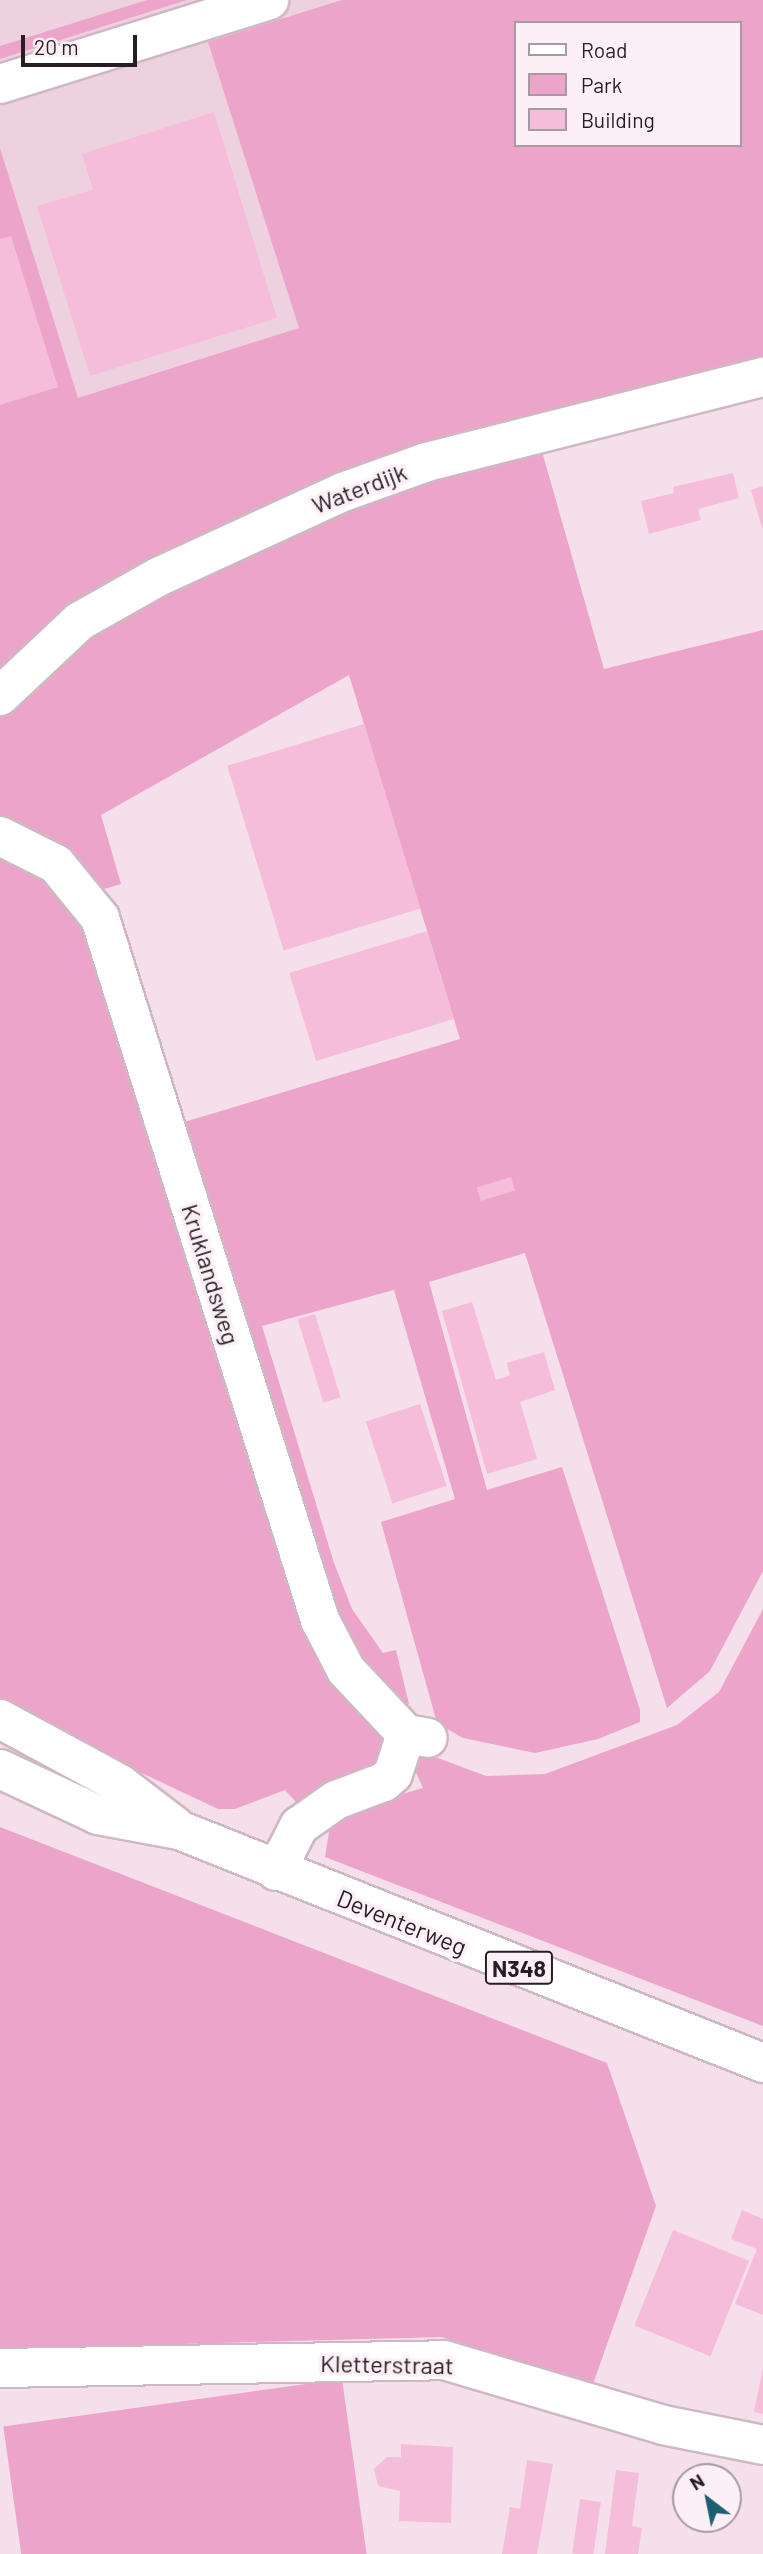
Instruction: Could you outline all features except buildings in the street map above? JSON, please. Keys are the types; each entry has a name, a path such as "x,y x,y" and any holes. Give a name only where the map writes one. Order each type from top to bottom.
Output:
{"street":[{"path":"0,84 269,0"},
{"name":"Waterdijk","path":"0,696 80,621 158,577 343,492 427,462 763,377"},
{"name":"Kruklandsweg","path":"0,836 56,864 100,918 320,1620 346,1670 417,1736 393,1773 379,1786 336,1800 299,1826 276,1871"},
{"name":"Deventerweg","path":"0,1719 120,1784 179,1830"},
{"name":"Deventerweg","path":"0,1769 97,1815 179,1830 276,1871 763,2063"},
{"name":"Kletterstraat","path":"0,2368 444,2360 663,2426 763,2445"}],"shaded area":[{"path":"0,0 763,0 763,215 0,444"}],"green space":[{"path":"147,0 187,0 0,59 0,46"},
{"path":"342,0 763,0 763,367 413,458 0,685 0,148 78,398 299,328 208,42"},
{"path":"541,448 604,669 763,630 763,1571 710,1671 667,1708 525,1253 429,1282 487,1490 562,1467 640,1710 640,1722 598,1739 535,1753 463,1738 437,1723 381,1522 455,1499 394,1290 262,1326 334,1563 352,1609 383,1653 396,1650 409,1704 400,1702 346,1642 181,1123 460,1039 349,675 101,815 121,884 104,889 49,836 0,817 0,708 53,652 304,518"},
{"path":"0,853 45,877 84,926 256,1469 385,1733 380,1771 323,1788 297,1803 285,1790 235,1809 218,1809 0,1706"},
{"path":"763,1609 763,2026 325,1857 330,1826 346,1810 423,1788 409,1757 414,1749 486,1776 545,1774 677,1725 719,1692"},
{"path":"0,1827 607,2063 656,2206 593,2384 441,2337 0,2349"},
{"path":"342,2379 367,2554 21,2554 3,2427"}]}
